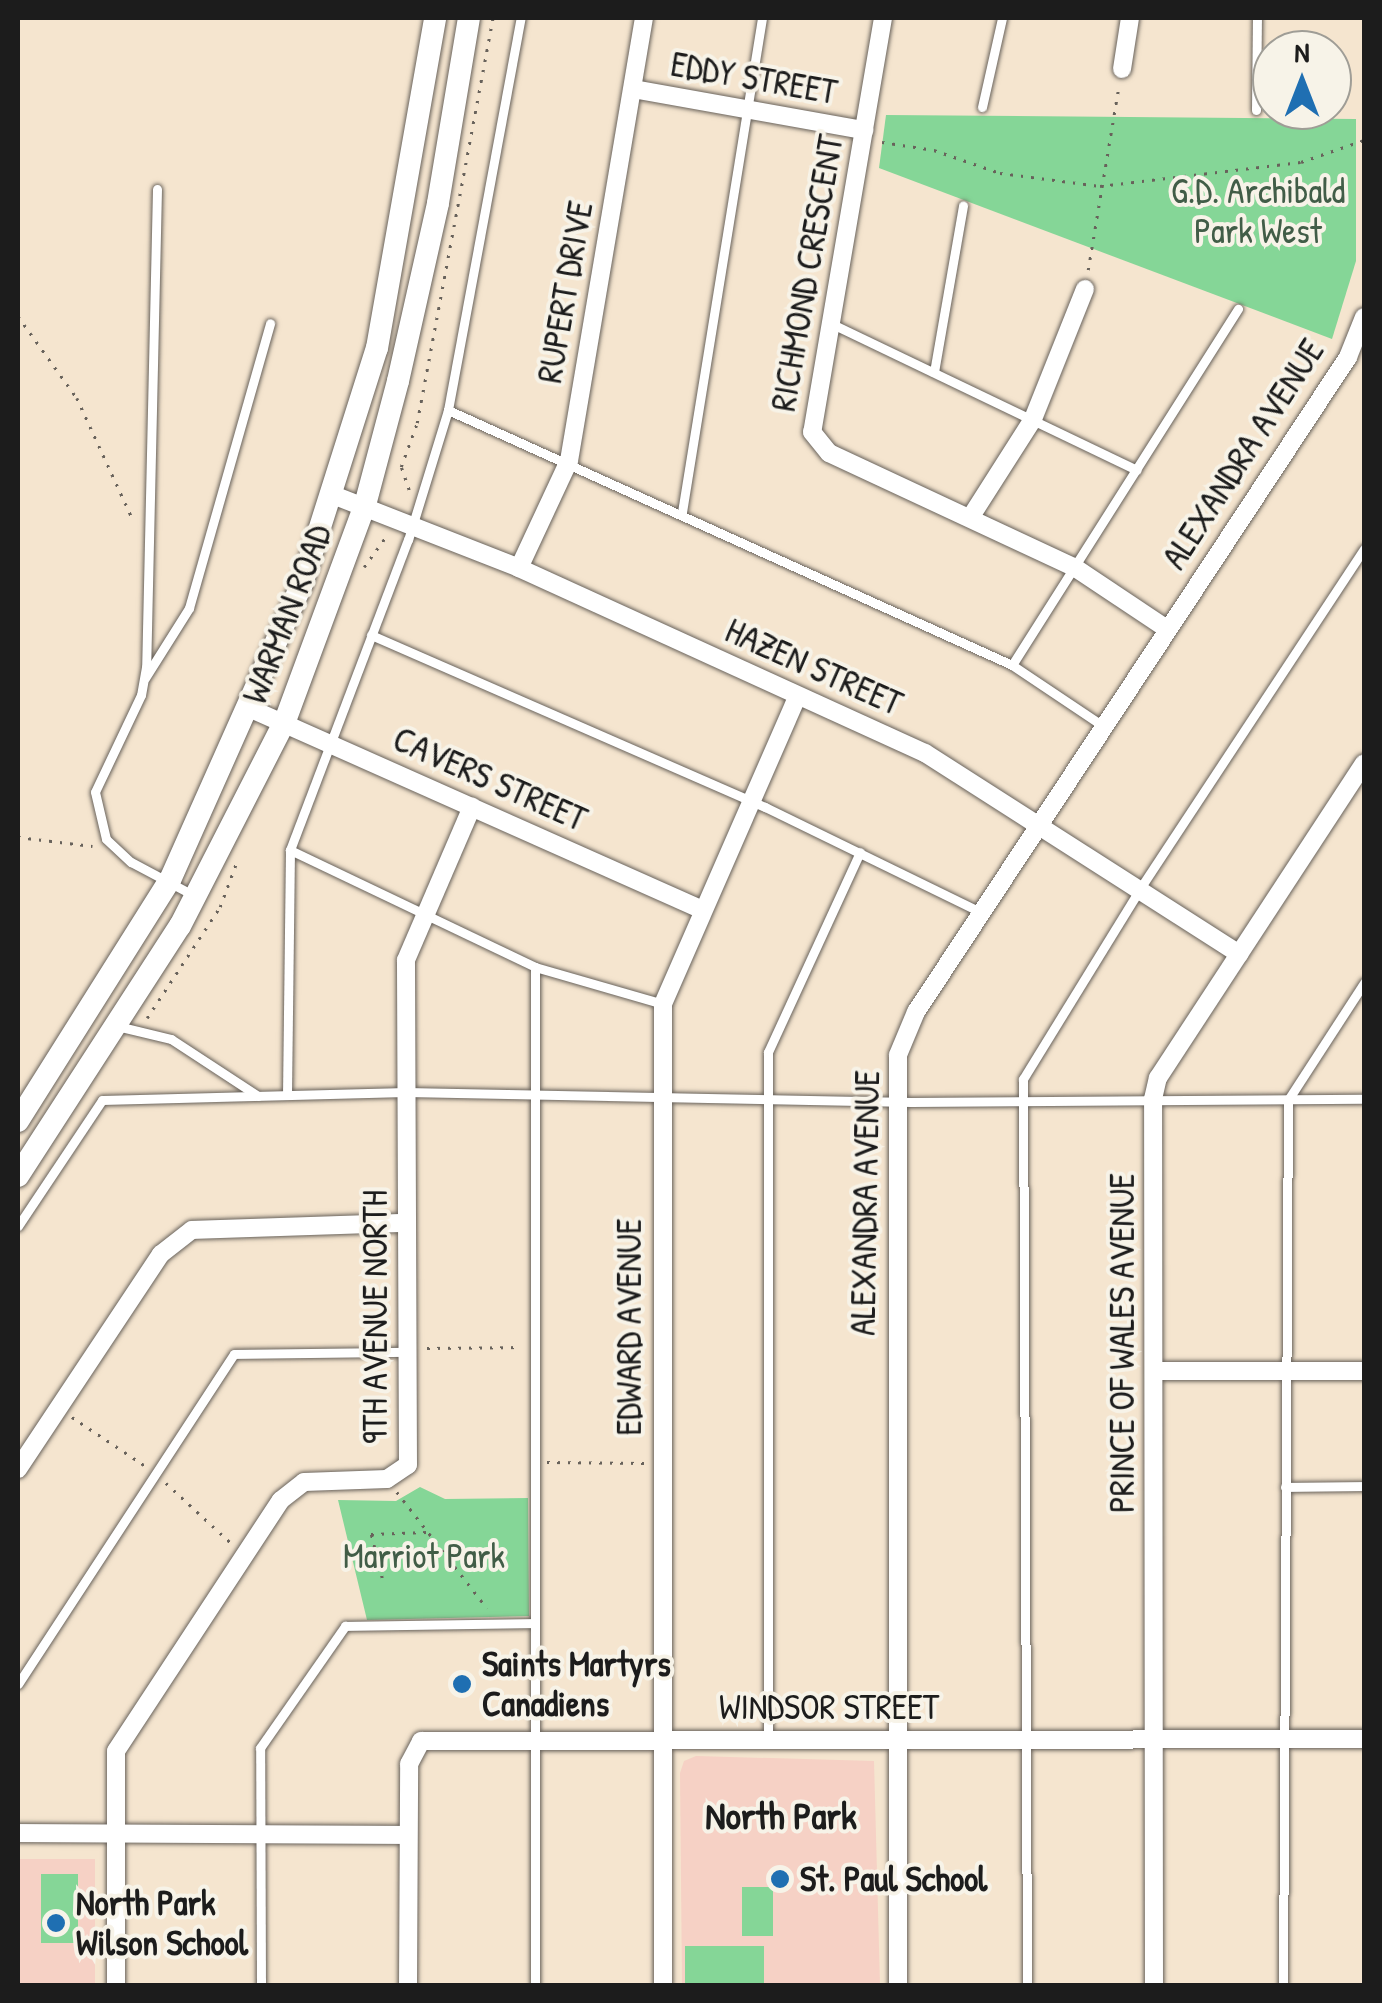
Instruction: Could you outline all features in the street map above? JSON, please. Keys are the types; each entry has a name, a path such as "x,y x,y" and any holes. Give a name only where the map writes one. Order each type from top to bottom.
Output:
{"main road":[{"name":"WARMAN ROAD","path":"18,1120 170,880 251,709 333,495 376,348 435,18"},
{"name":"WARMAN ROAD","path":"18,1176 196,897 285,721 365,505 434,220 468,18"}],"street":[{"name":"RUPERT DRIVE","path":"519,568 569,461 644,18"},
{"name":"RICHMOND CRESCENT","path":"883,18 812,432 829,452 1074,567 1167,629"},
{"path":"1122,69 1130,18"},
{"name":"EDDY STREET","path":"633,90 862,136"},
{"path":"970,518 1034,419 1086,290"},
{"name":"ALEXANDRA AVENUE","path":"898,1986 898,1055 916,1012 1167,629 1356,359 1364,317"},
{"name":"HAZEN STREET","path":"333,495 519,568 925,752 1141,887 1239,954"},
{"name":"EDWARD AVENUE","path":"663,1986 663,1004 797,697"},
{"name":"CAVERS STREET","path":"251,709 702,910"},
{"name":"PRINCE OF WALES AVENUE","path":"1154,1986 1153,1099 1158,1078 1364,764"},
{"name":"9TH AVENUE NORTH","path":"116,1986 116,1751 281,1500 304,1482 387,1479 408,1465 416,1350 406,1223 406,960 472,807"},
{"path":"18,1469 161,1254 192,1230 406,1223"},
{"path":"1156,1370 1364,1371"},
{"name":"WINDSOR STREET","path":"407,1834 409,1764 421,1741 1364,1740"},
{"path":"18,1833 407,1834 408,1986"}],"lane":[{"path":"287,1095 290,850 414,524 448,410 521,18"},
{"path":"682,512 762,18"},
{"path":"982,107 1002,18"},
{"path":"144,680 157,189"},
{"path":"934,372 962,206"},
{"path":"1012,666 1238,309"},
{"path":"196,897 114,847 98,817 96,792 144,680 189,608 270,323"},
{"path":"830,323 1137,470"},
{"path":"448,410 682,512 1012,666 1106,727"},
{"path":"1028,1986 1024,1080 1141,887 1364,549"},
{"path":"371,634 751,801 982,913"},
{"path":"290,850 423,918 535,967 663,1004"},
{"path":"768,1740 764,1098 768,1052 860,852"},
{"path":"534,1986 535,967"},
{"path":"1283,1986 1288,1100 1364,983"},
{"path":"117,1026 136,1036 171,1039 258,1096"},
{"path":"18,1226 102,1100 406,1092 1022,1100 1364,1099"},
{"path":"18,1684 234,1354 416,1350"},
{"path":"1286,1488 1364,1486"},
{"path":"260,1986 260,1748 345,1626 534,1623"}],"path":[{"path":"1091,253 1122,69"},
{"path":"862,136 934,150 1000,173 1100,186 1282,165 1362,141"},
{"path":"18,316 76,398 137,528"},
{"path":"18,836 114,847"},
{"path":"416,1350 536,1346"},
{"path":"536,1462 645,1463"},
{"path":"398,1494 500,1624"},
{"path":"382,1578 371,1534 428,1532"}],"shaded area":[{"name":"St. Paul School","path":"696,1756 874,1761 880,1985 682,1985 680,1773 684,1761"},
{"name":"North Park Wilson School","path":"18,1859 95,1859 95,1985 18,1985"}],"green space":[{"name":"G.D. Archibald Park West","path":"886,115 1252,118 1252,130 1352,130 1352,119 1356,119 1356,261 1332,339 879,168"},
{"name":"Marriot Park","path":"420,1487 445,1499 528,1498 529,1616 367,1620 338,1500 396,1501"},
{"path":"41,1874 78,1874 78,1943 41,1943"},
{"path":"742,1887 773,1887 773,1936 742,1936"},
{"path":"685,1946 764,1946 764,1985 685,1985"}],"place":[{"name":"Saints Martyrs Canadiens","path":"462,1684"},
{"name":"St. Paul School","path":"780,1879"},
{"name":"North Park Wilson School","path":"56,1923"}],"district":[{"name":"North Park","path":"781,1816"}]}
